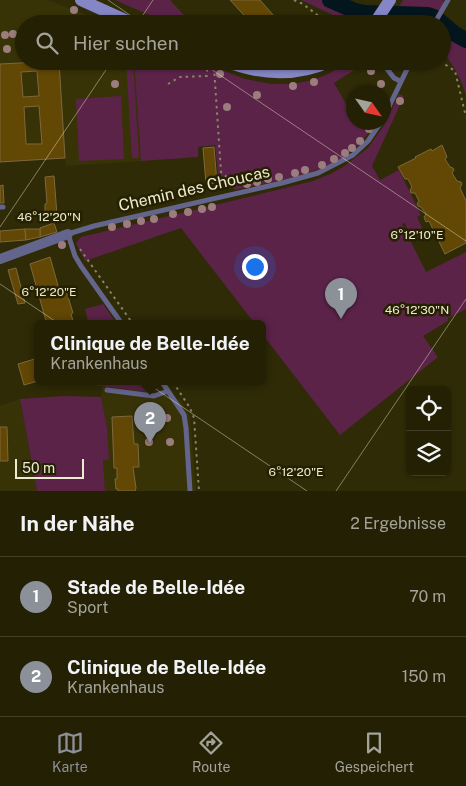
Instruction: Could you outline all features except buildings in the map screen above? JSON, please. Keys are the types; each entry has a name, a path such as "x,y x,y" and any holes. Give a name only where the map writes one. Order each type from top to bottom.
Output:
{"street":[{"path":"81,0 114,15"},
{"path":"256,70 276,73 306,70"},
{"name":"Chemin des Choucas","path":"0,259 68,234"}],"lane":[{"path":"439,15 448,0"},
{"path":"388,70 394,78 400,81"},
{"path":"391,101 406,70"},
{"name":"Chemin des Choucas","path":"68,234 94,226 309,176 334,166 353,155 374,130"},
{"path":"68,234 81,266 119,320"},
{"path":"164,385 181,409 185,421 190,491"},
{"path":"107,390 154,396 168,391"}],"path":[{"path":"294,0 318,15"},
{"path":"451,68 455,71 466,117"},
{"path":"168,84 180,77 207,76 207,70"},
{"path":"220,70 221,172 229,179 231,195"},
{"path":"72,245 79,247 83,252 130,320"}],"shaded area":[{"path":"0,0 48,0 87,15 15,15 15,70 135,70 141,161 66,166 65,158 0,162"},
{"path":"115,0 170,0 184,15 149,15"},
{"path":"301,0 339,0 361,15 333,15"},
{"path":"403,0 444,1 440,11 445,15 394,15"},
{"path":"451,21 466,34 466,95 451,63"},
{"path":"127,70 134,70 139,158 132,158"},
{"path":"135,70 222,70 245,79 272,84 292,84 313,80 335,70 354,70 334,83 346,104 346,130 371,130 361,143 334,162 307,173 235,190 218,175 215,145 198,147 198,157 141,161"},
{"path":"399,94 404,96 391,124 391,111"},
{"path":"121,96 124,159 79,161 76,99"},
{"path":"381,130 388,130 372,166 380,180 399,170 421,215 417,217 425,234 412,240 405,223 402,224 426,272 466,252 466,309 448,318 448,321 423,336 438,357 340,435 266,339 266,320 252,320 181,228 85,261 76,243 81,237 313,181 343,167 368,148"},
{"path":"103,304 114,320 88,320 85,309"},
{"path":"92,385 158,385 156,390 150,392"},
{"path":"102,386 150,392 181,400 190,417 196,491 105,491 103,460 109,460 107,427 101,397"},
{"path":"64,396 101,397 107,427 109,460 103,460 105,491 37,491 20,399"},
{"path":"20,399 37,491 0,491 0,406"}],"waterway":[{"path":"330,0 355,11 366,13 428,15"},
{"path":"451,31 466,40"}],"place":[{"name":"Stade de Belle-Idée","path":"341,319"},
{"name":"Clinique de Belle-Idée","path":"150,443"}]}
